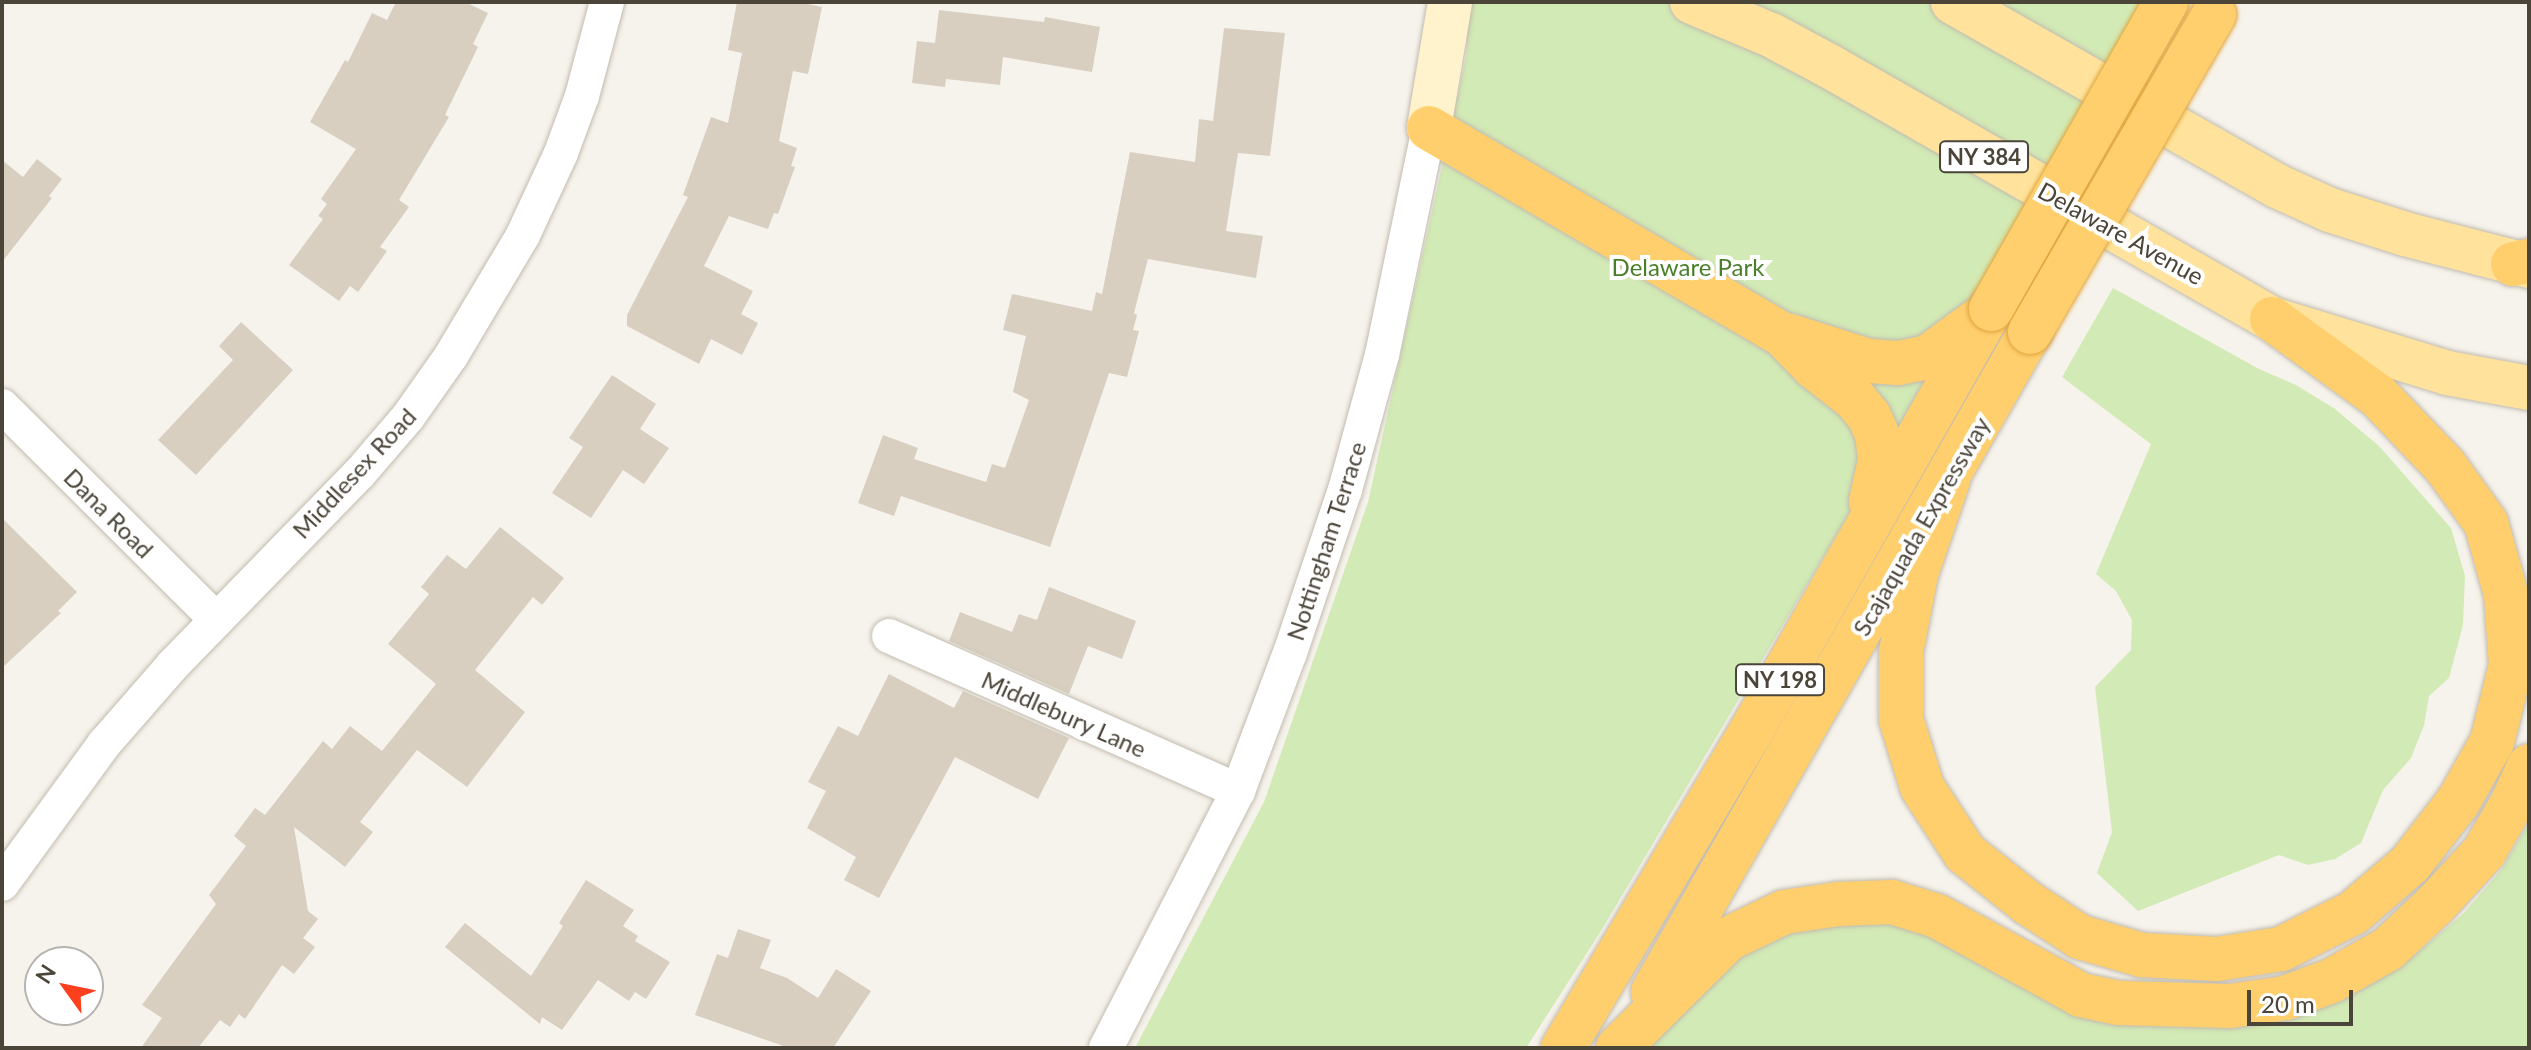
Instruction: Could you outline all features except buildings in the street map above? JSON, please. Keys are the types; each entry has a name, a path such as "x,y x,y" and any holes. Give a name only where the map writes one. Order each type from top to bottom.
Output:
{"highway":[{"name":"Scajaquada Expressway","path":"1563,1048 1661,886 2166,2"},
{"name":"Scajaquada Expressway","path":"1618,1048 2218,8"},
{"path":"1429,128 1782,334 1869,361 1898,363 1928,357 1991,309"},
{"path":"1948,480 1916,574 1901,652 1901,719 1922,787 1965,853 2028,903 2080,937 2142,955 2217,959 2281,949 2353,913 2410,864 2458,802 2492,742 2511,666 2506,594 2486,523 2445,466 2378,396 2272,319"},
{"path":"1782,334 1814,367 1855,399 1877,434 1880,460 1864,531"},
{"path":"1618,1048 1728,939 1784,912 1838,904 1892,902 1937,916 1989,941 2081,995 2119,1003 2230,1006 2285,998 2331,981 2388,949 2435,905 2484,852 2513,802 2529,766"}],"main road":[{"name":"Delaware Avenue","path":"1692,2 1771,35 1829,66 2272,319 2447,373 2529,388"},
{"path":"1953,2 2277,186 2330,210 2524,264"}],"street":[{"name":"Middlesex Road","path":"2,884 104,744 217,620 359,474 408,417 451,356 523,235 561,153 582,96 607,2"},
{"name":"Nottingham Terrace","path":"1106,1048 1238,791 1290,653 1345,490 1382,355 1429,128 1450,2"},
{"name":"Dana Road","path":"2,406 217,620"},
{"name":"Middlebury Lane","path":"889,636 1238,791"}],"green space":[{"name":"Delaware Park","path":"1469,2 2154,2 1599,934 1526,1048 1135,1048 1264,802 1368,502 1466,57"},
{"path":"2113,288 2259,369 2296,385 2335,409 2379,446 2451,528 2465,576 2463,625 2449,678 2429,696 2424,725 2411,758 2383,790 2361,843 2335,859 2308,865 2279,855 2138,911 2097,873 2112,832 2095,687 2131,650 2132,620 2116,591 2096,574 2151,444 2062,377"},
{"path":"2529,822 2529,1048 1645,1048 1692,988 1778,930 1866,919 1922,928 2064,996 2358,988 2410,959 2464,913 2501,870"}]}
